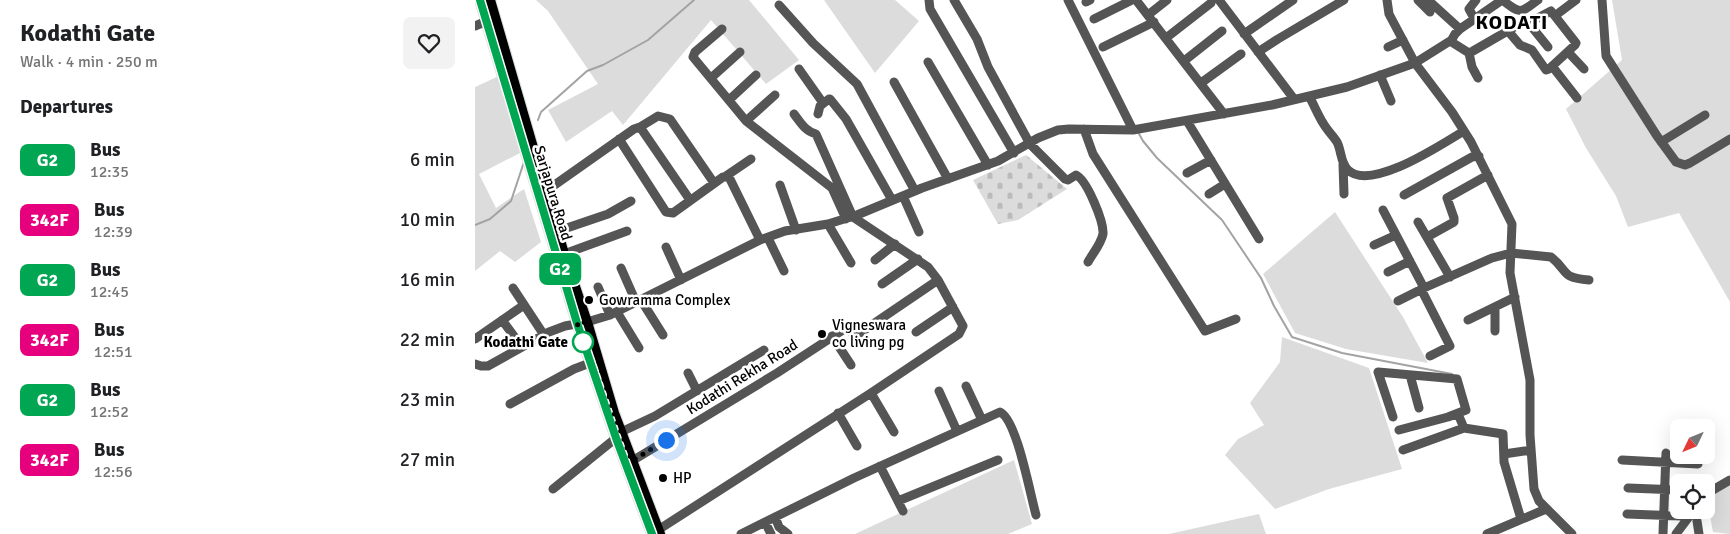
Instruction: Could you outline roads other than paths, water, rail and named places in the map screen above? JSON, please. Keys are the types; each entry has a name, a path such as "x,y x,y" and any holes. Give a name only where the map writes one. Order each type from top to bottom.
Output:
{"main road":[{"name":"Sarjapura Road","path":"480,0 526,155 618,435 632,461 657,533"},
{"name":"Sarjapura Road","path":"490,0 558,232 582,323 590,363 657,533"}],"street":[{"path":"929,0 930,9 1014,153"},
{"path":"954,0 977,39 988,66 1030,144 1065,180 1076,175 1085,183 1103,226 1101,240 1088,262"},
{"path":"1068,0 1133,130"},
{"path":"1094,19 1132,0"},
{"path":"1136,0 1224,114"},
{"path":"1103,47 1151,18 1167,0"},
{"path":"1244,34 1293,0"},
{"path":"1259,52 1344,0"},
{"path":"1387,0 1389,14 1415,63 1453,112 1479,156 1511,224 1510,273 1531,380 1531,450 1534,489 1539,501 1572,534"},
{"path":"1418,0 1430,12"},
{"path":"1428,0 1460,29"},
{"path":"475,364 488,366 544,335 565,326 582,323 613,313 764,239 785,232 849,218 915,191 988,165 1014,153 1038,138 1059,130 1133,130 1294,100 1347,87 1415,63 1451,41 1460,29 1502,0 1518,11 1522,11 1538,0"},
{"path":"1555,15 1576,0"},
{"path":"1603,0 1605,54 1661,142 1676,162 1685,165 1730,139"},
{"path":"1166,38 1215,2 1259,52 1294,100"},
{"path":"1470,2 1469,11 1474,18"},
{"path":"779,5 813,42 857,84 915,191"},
{"path":"1469,53 1527,20 1536,19 1549,11 1555,15 1576,40 1575,45 1568,52 1546,70 1532,50 1520,45 1508,31"},
{"path":"1527,20 1548,47"},
{"path":"475,26 487,21"},
{"path":"657,533 959,334 963,326 938,280 928,268 895,244 849,218 832,188 746,121 693,57 693,54 722,28"},
{"path":"1184,61 1222,31"},
{"path":"1389,46 1403,40"},
{"path":"1451,41 1469,53 1472,67 1478,78"},
{"path":"711,78 740,52"},
{"path":"1568,52 1584,69"},
{"path":"1201,83 1241,54"},
{"path":"927,62 988,165"},
{"path":"1552,66 1577,98"},
{"path":"799,69 823,103"},
{"path":"729,100 755,75"},
{"path":"1380,75 1391,101"},
{"path":"895,82 948,179"},
{"path":"746,121 775,95"},
{"path":"1309,96 1323,124 1338,145 1343,164 1344,194"},
{"path":"818,114 820,106 830,99 845,119 892,200"},
{"path":"794,114 805,129 816,134 849,218"},
{"path":"1661,142 1705,115"},
{"path":"546,191 619,139 658,116 670,119 714,183"},
{"path":"1187,121 1259,239"},
{"path":"640,127 690,200"},
{"path":"1084,129 1093,154 1205,331 1236,319"},
{"path":"1343,164 1349,172 1357,175 1384,174 1464,131"},
{"path":"619,139 666,212 673,213 751,159"},
{"path":"1403,196 1472,157 1479,156"},
{"path":"1187,173 1211,160"},
{"path":"1427,237 1454,222 1447,198 1488,175"},
{"path":"726,176 729,177 784,271"},
{"path":"1209,194 1225,184"},
{"path":"780,185 797,230"},
{"path":"903,196 919,232"},
{"path":"558,232 608,214 631,201"},
{"path":"1383,210 1410,261 1450,346 1430,356"},
{"path":"1418,222 1450,277"},
{"path":"828,224 851,263"},
{"path":"564,254 627,231"},
{"path":"1374,245 1396,235"},
{"path":"875,260 895,244"},
{"path":"666,247 681,280"},
{"path":"1398,301 1492,258 1511,253 1551,257 1569,276 1575,279 1589,280"},
{"path":"882,284 918,259"},
{"path":"1388,272 1410,261"},
{"path":"621,268 639,301 663,335"},
{"name":"Kodathi Rekha Road","path":"632,461 777,373 846,328 849,328 853,334 857,335 938,280"},
{"path":"513,288 544,335"},
{"path":"598,288 613,313 639,348"},
{"path":"1468,320 1515,297"},
{"path":"475,339 524,305"},
{"path":"916,332 953,307"},
{"path":"1495,307 1495,331"},
{"path":"502,320 522,347"},
{"path":"832,336 851,365"},
{"path":"553,489 618,435 655,416 764,350"},
{"path":"510,404 575,369 590,363"},
{"path":"1393,417 1378,372 1457,380 1466,410 1458,414 1399,430"},
{"path":"688,373 697,391"},
{"path":"1410,375 1419,408"},
{"path":"966,386 982,420"},
{"path":"939,391 957,431"},
{"path":"871,393 895,432"},
{"path":"741,534 880,466 1000,412 1006,415 1009,421 1021,454 1036,515"},
{"path":"838,413 857,446"},
{"path":"1458,414 1464,428"},
{"path":"1403,450 1464,428 1503,434 1504,462 1521,519"},
{"path":"1504,454 1531,450"},
{"path":"1663,534 1666,458"},
{"path":"1622,460 1670,459"},
{"path":"898,500 998,460"},
{"path":"880,466 903,510"},
{"path":"1715,489 1730,480"},
{"path":"1628,488 1670,489"},
{"path":"1487,534 1546,509"},
{"path":"1627,514 1670,515"},
{"path":"775,517 779,527 787,534"},
{"path":"1676,534 1687,519"},
{"path":"1697,521 1699,534"},
{"path":"765,522 771,534"}],"waterway":[{"path":"538,120 541,112 587,71 603,65 648,40 694,0"},
{"path":"1138,132 1157,158 1222,220 1261,278 1274,306 1292,337 1342,353 1452,374"},
{"path":"475,225 490,219 511,201 524,162"}],"place":[{"name":"Gowramma Complex","path":"589,300"},
{"name":"Vigneswara co living pg","path":"822,334"},
{"name":"Kodathi Gate","path":"583,342"},
{"name":"HP","path":"663,478"}],"district":[{"name":"KODATI","path":"1512,22"}]}
